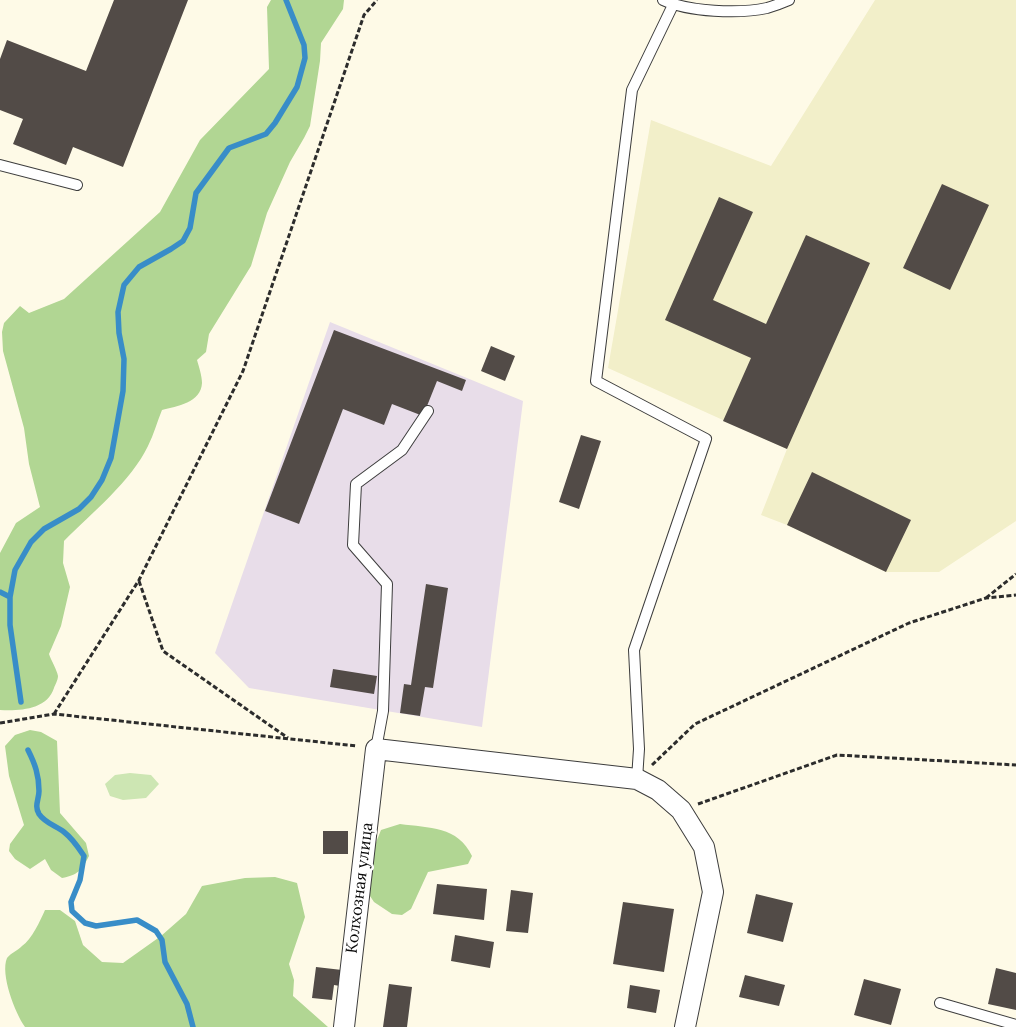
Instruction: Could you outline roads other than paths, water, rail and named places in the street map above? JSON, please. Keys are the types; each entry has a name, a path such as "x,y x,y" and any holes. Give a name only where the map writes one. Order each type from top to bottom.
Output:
{"street":[{"path":"376,748 637,779 658,790 681,810 704,847 713,892 685,1027"},
{"name":"Колхозная улица","path":"344,1027 376,748"}],"lane":[{"path":"663,0 673,5 716,12 766,8 789,0"},
{"path":"637,779 639,750 634,650 706,439 596,381 632,90 673,5"},
{"path":"0,165 77,185"},
{"path":"376,748 383,711 387,584 353,545 356,484 402,450 428,411"},
{"path":"940,1004 1016,1025"}],"waterway":[{"path":"21,702 10,625 10,597 15,570 31,542 44,529 79,509 91,497 102,480 111,458 123,391 124,359 119,333 118,312 124,285 139,267 183,241 190,228 196,193 229,148 266,134 297,87 305,58 304,45 286,0"},
{"path":"0,592 10,597"},
{"path":"28,750 35,765 38,780 37,805 39,814 47,822 67,835 84,856 80,880 71,902 72,911 85,923 96,926 137,920 156,931 162,940 165,962 187,1004 193,1027"}]}
